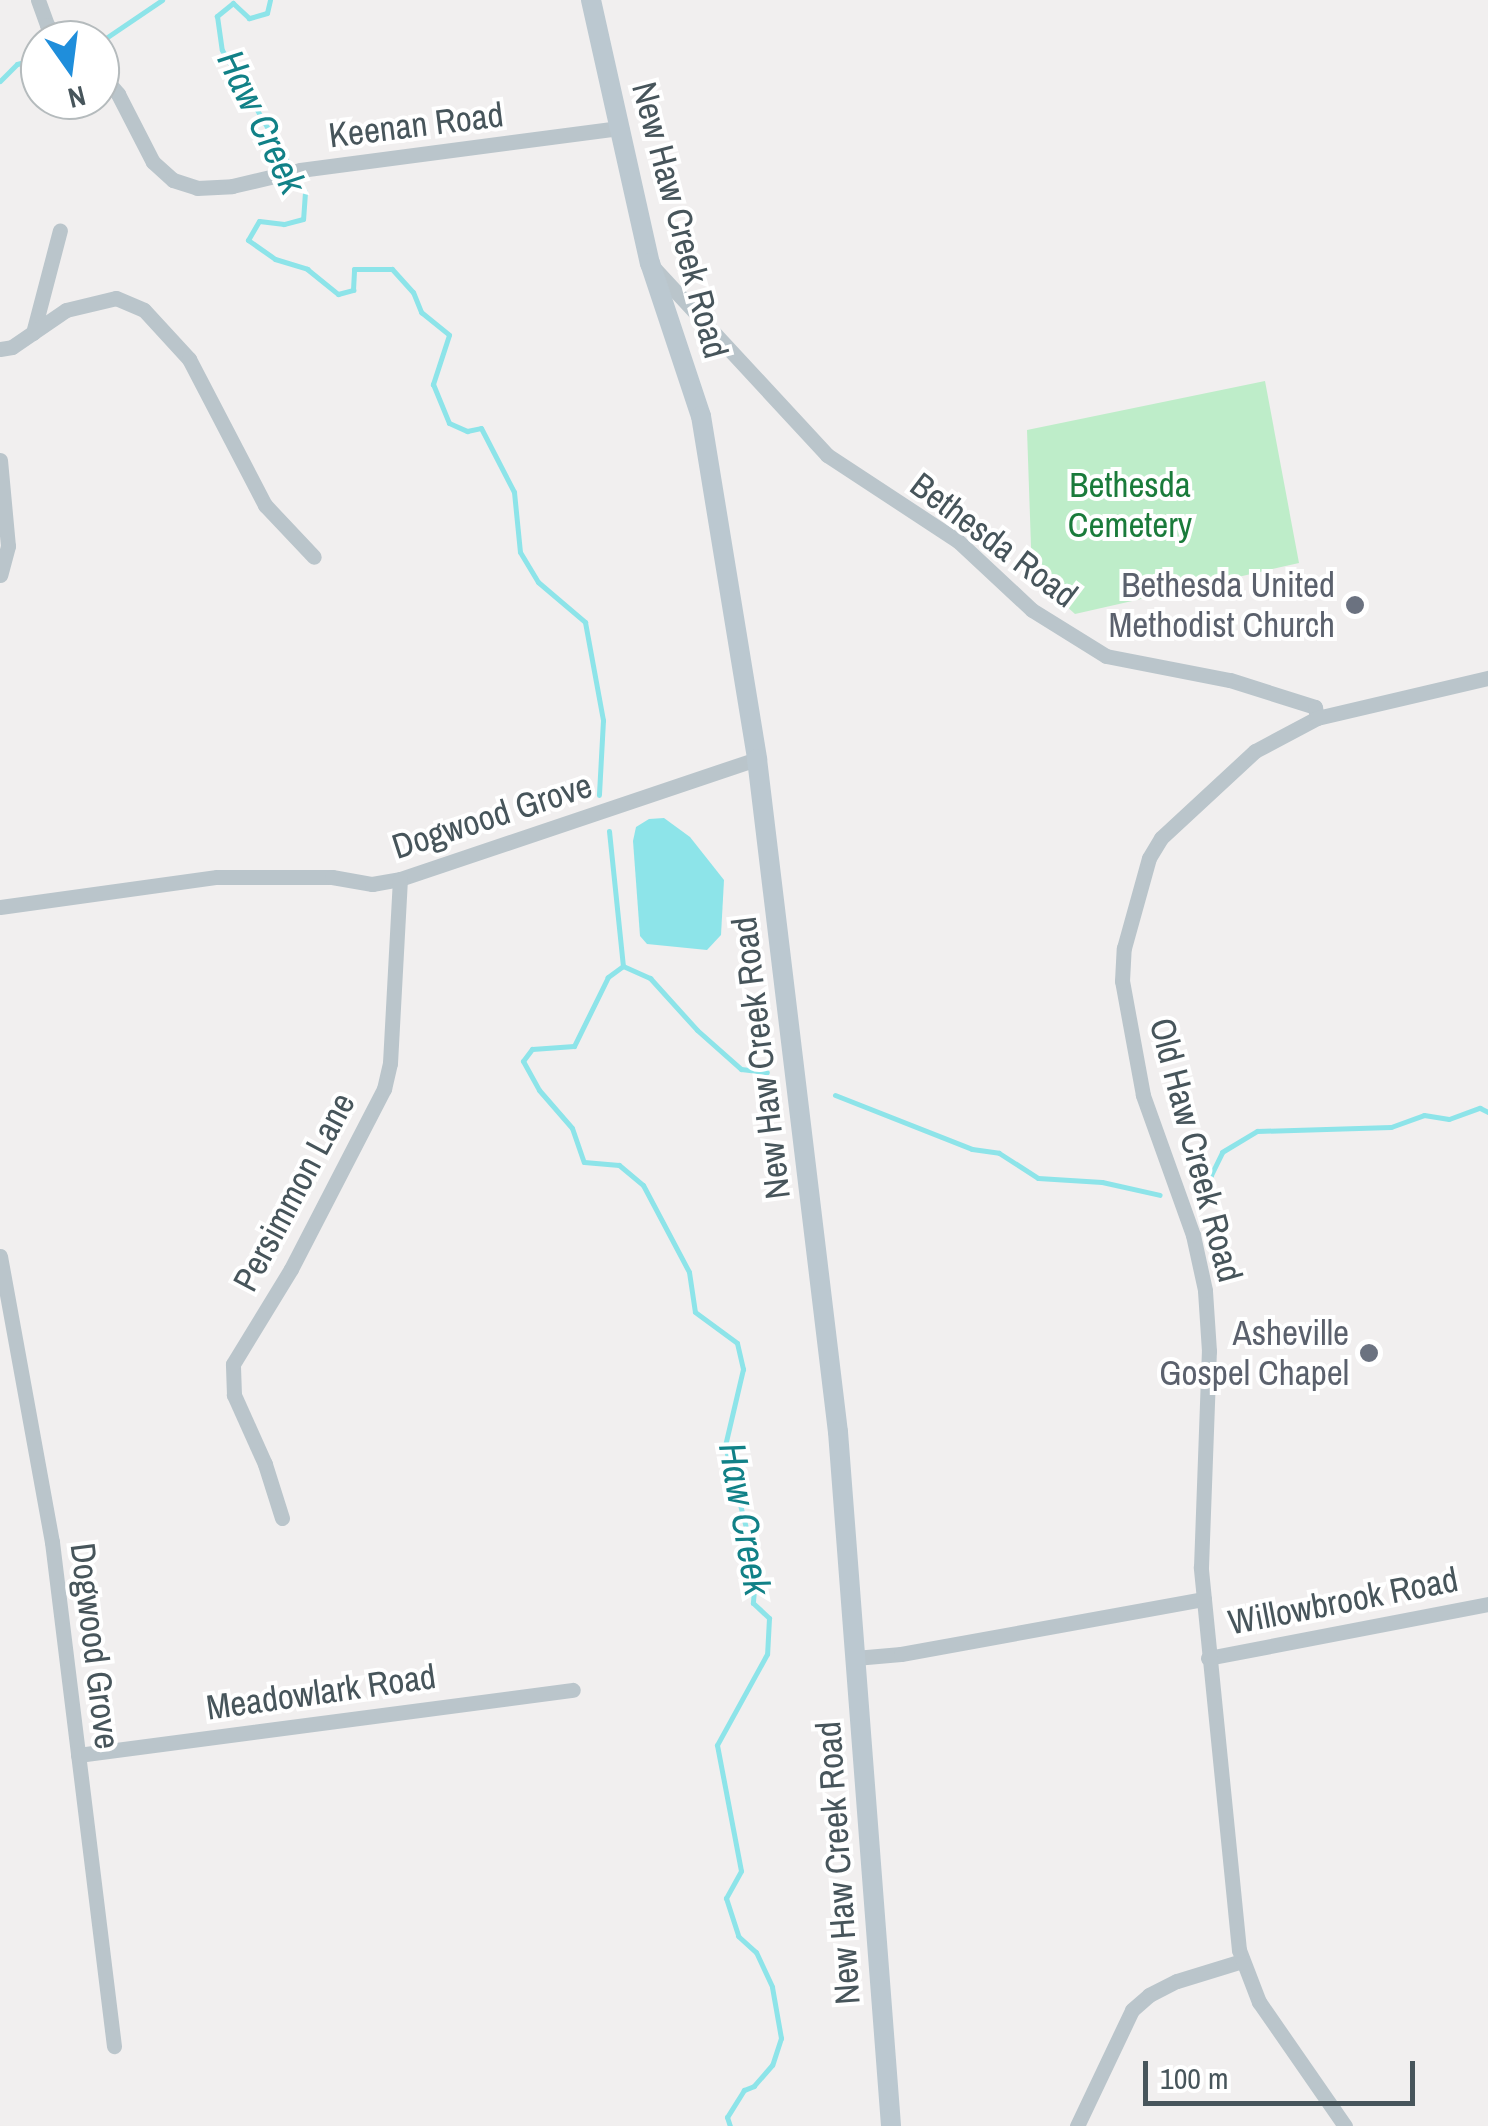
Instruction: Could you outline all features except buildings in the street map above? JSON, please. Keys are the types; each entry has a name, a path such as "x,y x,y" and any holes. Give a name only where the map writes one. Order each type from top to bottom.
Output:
{"street":[{"name":"New Haw Creek Road","path":"591,0 650,264 682,354 713,472 758,759 838,1432 891,2126"},
{"name":"Keenan Road","path":"120,98 152,162 173,180 211,189 300,170 621,128"},
{"path":"33,333 60,230"},
{"name":"Bethesda Road","path":"650,264 827,455 958,541 1032,610 1106,656 1232,681 1315,708 1317,718"},
{"path":"0,350 66,310 116,298 144,310 189,359 265,505 314,557"},
{"path":"0,460 8,546 0,575"},
{"name":"Old Haw Creek Road","path":"1345,2126 1259,2002 1242,1961 1204,1599 1202,1496 1209,1351 1206,1290 1193,1234 1143,1095 1122,981 1124,948 1148,858 1160,838 1254,751 1317,718 1488,678"},
{"name":"Dogwood Grove","path":"0,907 216,877 332,877 372,884 400,879 758,759"},
{"name":"Persimmon Lane","path":"282,1518 234,1395 233,1364 292,1268 384,1089 390,1064 400,879"},
{"name":"Dogwood Grove","path":"0,1256 52,1542 114,2046"},
{"path":"855,1658 901,1654 1204,1599"},
{"name":"Willowbrook Road","path":"1208,1658 1488,1604"},
{"name":"Meadowlark Road","path":"78,1755 573,1690"},
{"path":"1077,2126 1132,2010 1149,1995 1177,1981 1242,1961"}],"green space":[{"name":"Bethesda Cemetery","path":"1265,381 1299,563 1075,614 1032,575 1027,430"}],"water":[{"path":"664,818 690,837 724,880 721,935 707,950 647,944 640,936 633,841 636,827 649,819"}],"waterway":[{"path":"120,28 162,0"},
{"name":"Haw Creek","path":"270,0 267,13 249,18 233,3 217,16 222,50 305,192 303,219 284,224 259,221 248,240 275,259 307,269 338,294 353,290 354,269 392,269 413,292 421,312 449,335 433,384 449,423 467,431 481,428 514,492 520,552 538,582 585,622 603,720 599,795"},
{"path":"0,81 20,63"},
{"name":"Haw Creek","path":"609,831 623,966"},
{"name":"Haw Creek","path":"623,966 608,977 574,1046 532,1049 523,1061 539,1090 572,1128 584,1162 619,1165 643,1185 689,1272 695,1312 737,1343 743,1369 725,1446 756,1567 753,1603 769,1618 767,1654 717,1745 741,1871 726,1898 738,1936 756,1952 772,1987 781,2038 772,2065 754,2086 744,2090 727,2117 730,2126"},
{"path":"623,966 650,978 697,1030 741,1069 767,1072"},
{"path":"835,1095 972,1149 999,1153 1038,1178 1102,1182 1160,1195"},
{"path":"1193,1186 1211,1175 1222,1152 1257,1131 1391,1127 1424,1115 1449,1119 1480,1108 1488,1112"}],"place":[{"name":"Bethesda United Methodist Church","path":"1355,605"},
{"name":"Asheville Gospel Chapel","path":"1369,1353"}]}
